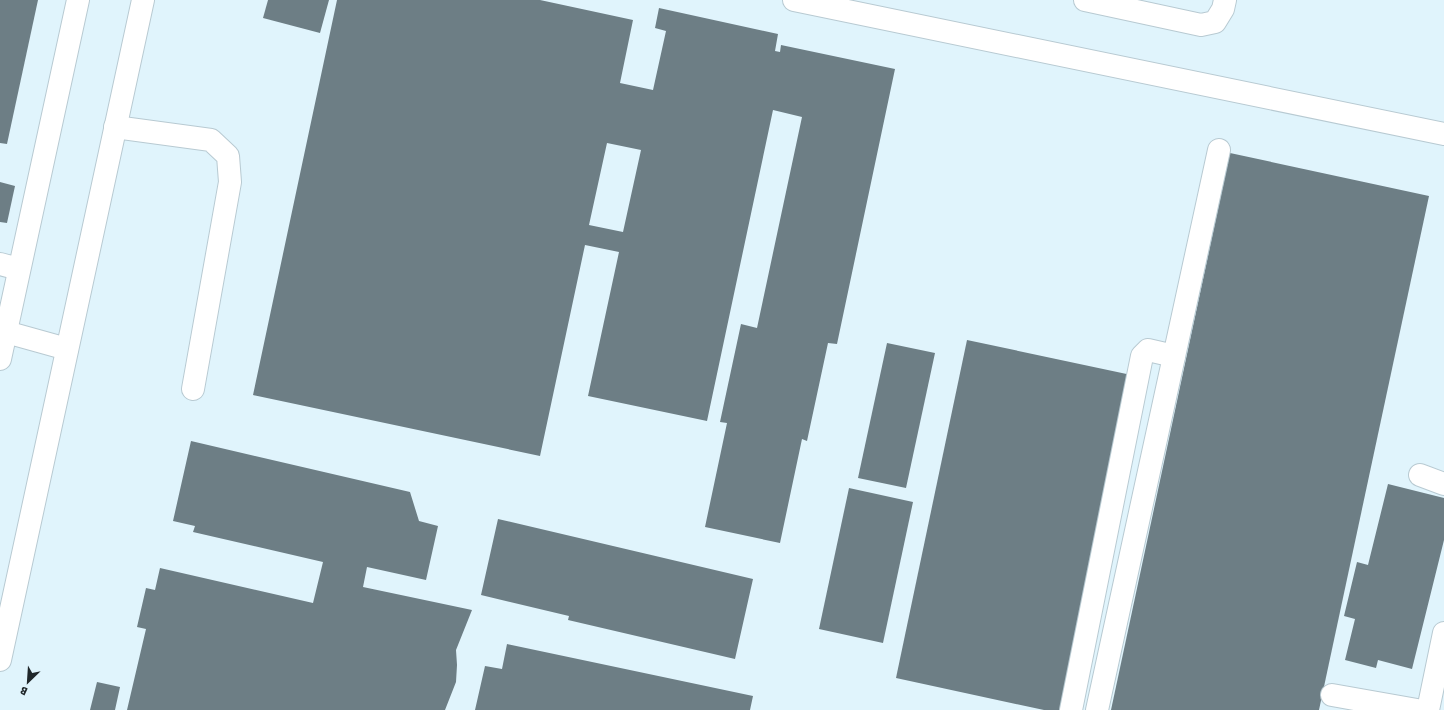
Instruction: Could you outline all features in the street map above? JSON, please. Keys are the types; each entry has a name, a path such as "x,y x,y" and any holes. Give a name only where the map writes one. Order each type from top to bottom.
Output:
{"street":[{"path":"0,359 6,332 10,267 78,0"},
{"path":"0,660 143,0"},
{"path":"794,0 1444,134"},
{"path":"1084,0 1201,25 1215,22 1223,10 1225,0"},
{"path":"115,127 211,140 228,156 230,182 193,389"},
{"path":"1097,710 1219,150"},
{"path":"6,332 67,349"},
{"path":"1071,710 1142,356 1148,350 1174,356"},
{"path":"1420,475 1444,484"},
{"path":"1117,482 1145,488"},
{"path":"1428,710 1444,633"},
{"path":"1079,670 1104,675"},
{"path":"1332,695 1416,710"}],"building":[{"path":"0,0 38,0 7,144 0,143"},
{"path":"268,0 329,0 320,33 263,18"},
{"path":"337,0 540,0 633,20 620,83 653,90 666,31 655,28 659,8 778,34 775,51 780,52 781,45 895,69 837,344 828,343 807,441 802,439 780,543 705,527 727,423 720,422 741,324 757,328 802,117 773,110 707,421 588,396 619,252 585,245 540,456 253,395","holes":["607,143 641,150 623,232 589,225"]},
{"path":"1230,153 1429,196 1319,710 1111,710"},
{"path":"0,182 15,186 7,223 0,222"},
{"path":"967,340 1136,376 1066,710 1044,710 896,678"},
{"path":"887,343 935,353 906,488 858,478"},
{"path":"191,441 410,492 419,521 438,526 426,580 367,567 363,587 472,610 456,650 456,682 445,710 127,710 146,629 137,627 146,588 155,590 160,568 313,603 323,562 193,532 195,526 173,521"},
{"path":"1388,484 1444,498 1444,540 1412,669 1378,660 1376,668 1345,660 1355,619 1344,616 1357,562 1368,565"},
{"path":"849,488 913,502 883,643 819,629"},
{"path":"498,519 753,579 735,659 568,620 569,616 481,595"},
{"path":"507,644 753,696 750,710 475,710 485,666 502,669"},
{"path":"97,682 120,687 115,710 90,710"}]}
